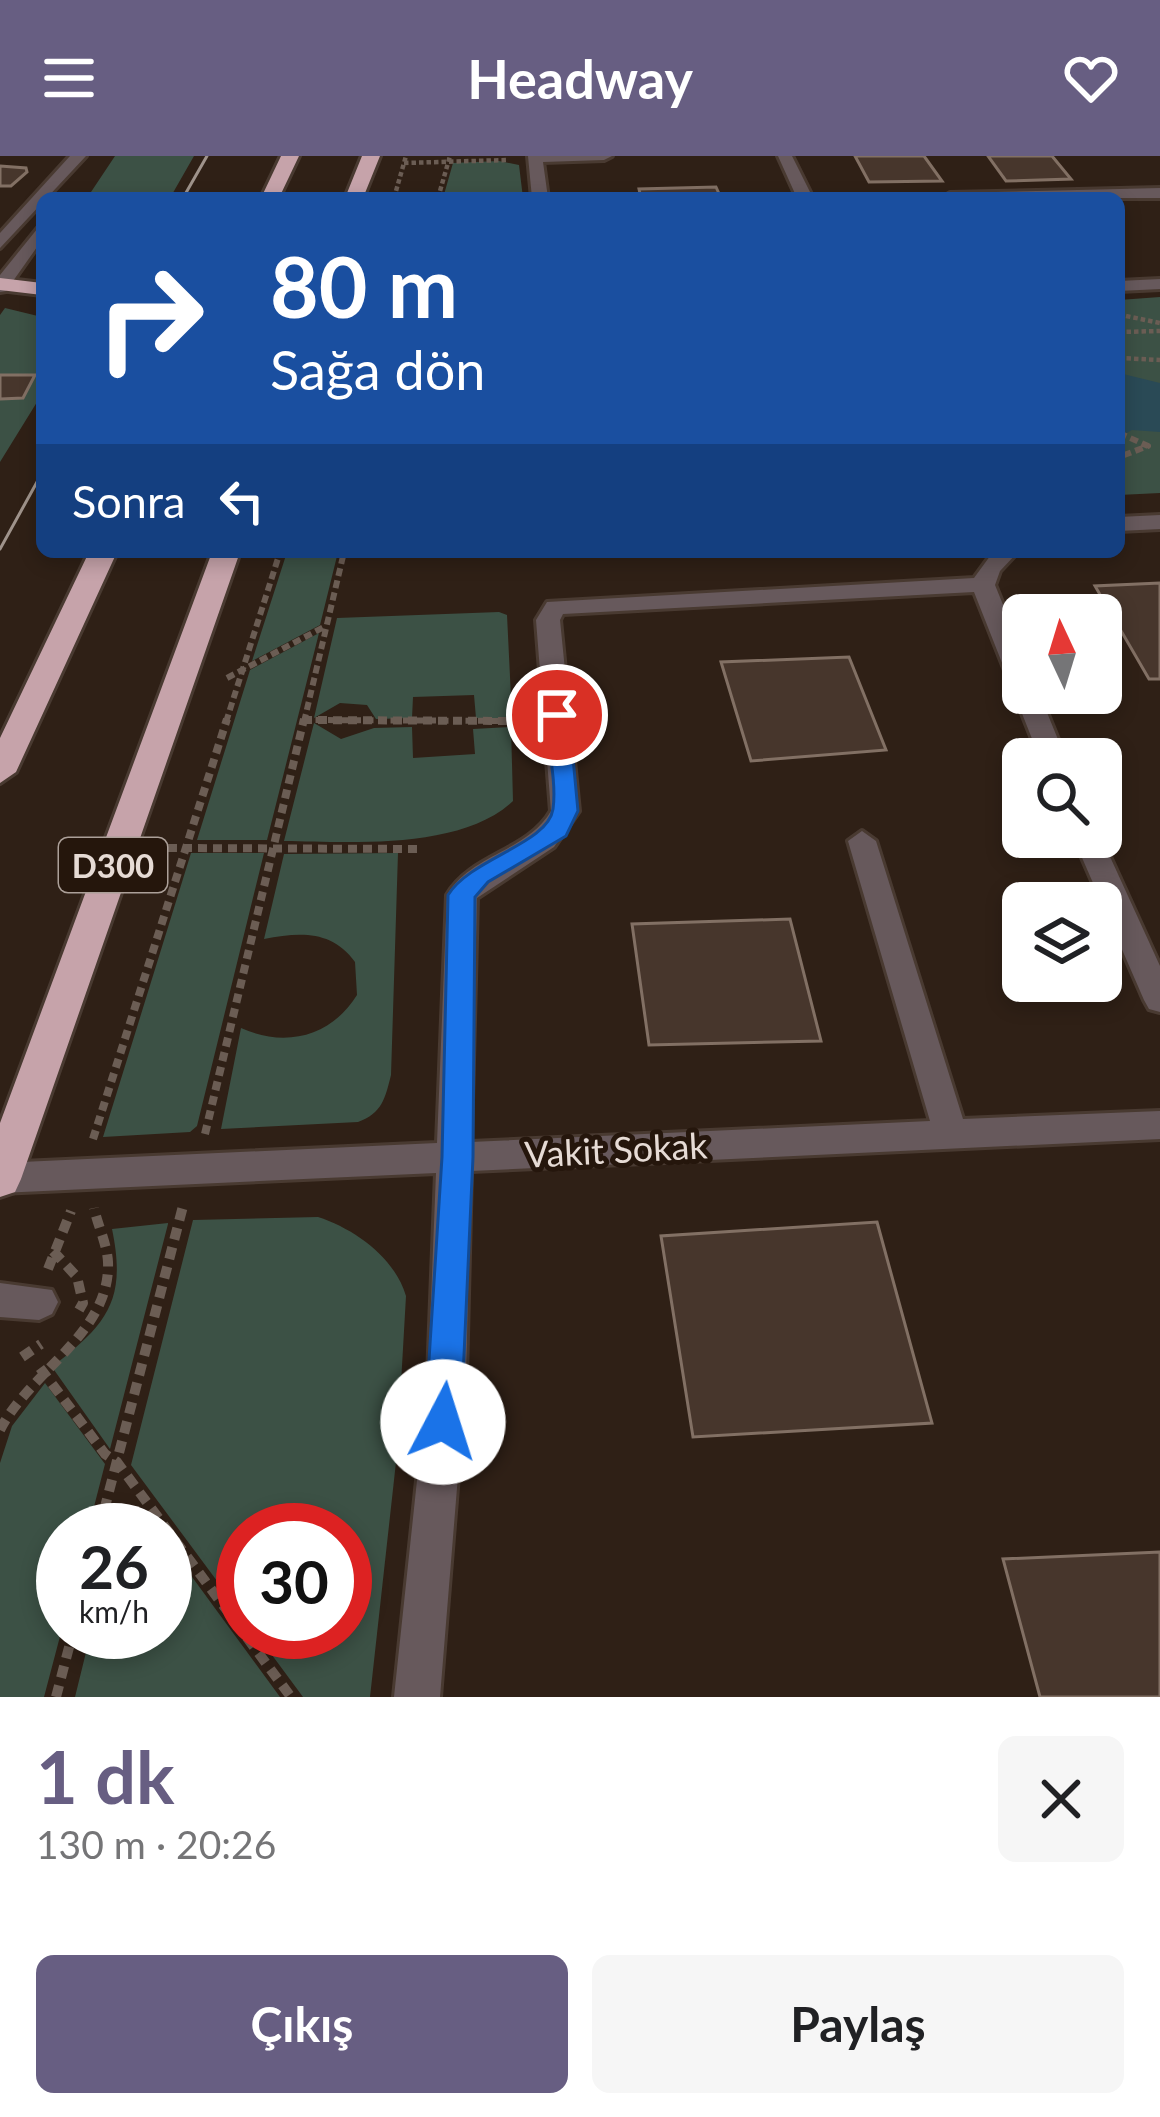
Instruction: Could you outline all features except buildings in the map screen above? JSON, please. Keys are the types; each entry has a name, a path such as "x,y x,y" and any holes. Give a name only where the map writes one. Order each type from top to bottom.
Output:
{"highway":[{"path":"273,192 290,156"},
{"path":"356,192 370,156"},
{"path":"2,282 36,274"},
{"path":"2,282 36,288"},
{"path":"0,772 101,558"},
{"name":"D300","path":"0,1178 224,558"}],"street":[{"path":"65,192 81,156"},
{"path":"47,192 81,156"},
{"path":"539,192 536,157 604,156"},
{"path":"785,156 803,192"},
{"path":"1125,194 1160,193"},
{"path":"0,243 36,204"},
{"path":"2,282 36,236"},
{"path":"1125,286 1160,284"},
{"path":"1125,524 1160,522"},
{"path":"1000,558 989,568 983,585 1002,633"},
{"path":"417,1697 447,1376 458,1157 462,895 478,875 554,836 566,811 548,620 555,607 983,585"},
{"path":"862,841 950,1132"},
{"path":"1097,858 1156,982"},
{"name":"Vakit Sokak","path":"0,1178 1160,1125"},
{"path":"0,1300 38,1302"}],"path":[{"path":"440,192 449,159"},
{"path":"404,163 507,160"},
{"path":"1125,317 1160,327"},
{"path":"1125,331 1160,327"},
{"path":"1125,358 1160,360"},
{"path":"1125,436 1148,446"},
{"path":"1125,455 1160,439"},
{"path":"0,1430 14,1400 40,1368 85,1329 104,1298 108,1265 89,1173 95,1131 278,558"},
{"path":"202,1146 343,558"},
{"path":"226,678 326,627"},
{"path":"303,720 517,721"},
{"path":"168,848 419,849"},
{"path":"106,1503 184,1206"},
{"path":"40,1368 117,1462 291,1697"},
{"path":"56,1697 66,1659"}],"green space":[{"path":"115,156 194,156 173,192 91,192"},
{"path":"453,163 519,165 522,192 445,192"},
{"path":"1160,297 1160,493 1125,495 1125,300"},
{"path":"5,308 36,316 36,404 0,462 0,315"},
{"path":"285,558 337,558 320,625 252,661"},
{"path":"507,615 512,718 476,718 474,695 413,697 412,718 376,719 367,705 340,703 314,718 337,618"},
{"path":"319,633 267,840 197,840 250,670"},
{"path":"314,723 341,739 374,728 412,727 413,758 475,754 473,729 511,727 513,801 491,817 435,835 372,842 284,841"},
{"path":"191,853 264,853 197,1126 190,1132 103,1137"},
{"path":"398,853 391,1075 381,1104 358,1122 221,1129 241,1028 274,1037 306,1035 334,1021 357,995 355,962 336,944 303,935 264,939 284,854"},
{"path":"318,1217 372,1247 401,1282 406,1296 397,1453 370,1697 303,1697 275,1659 372,1659 372,1503 216,1503 216,1580 192,1547 192,1503 159,1503 131,1465 193,1220"},
{"path":"168,1223 110,1449 52,1367 87,1337 108,1309 117,1275 112,1229"},
{"path":"45,1383 105,1464 95,1503 36,1503 36,1659 54,1659 44,1697 0,1697 0,1463 12,1426"},
{"path":"192,1577 216,1610 216,1659 252,1659 280,1697 75,1697 84,1659 192,1659"}],"water":[{"path":"1125,374 1160,383 1160,432 1125,434"}],"tram line":[{"path":"186,192 207,156"},
{"path":"0,549 36,484"}],"route":[{"path":"443,1422 458,1157 462,895 478,875 554,836 566,811 557,715"}]}
